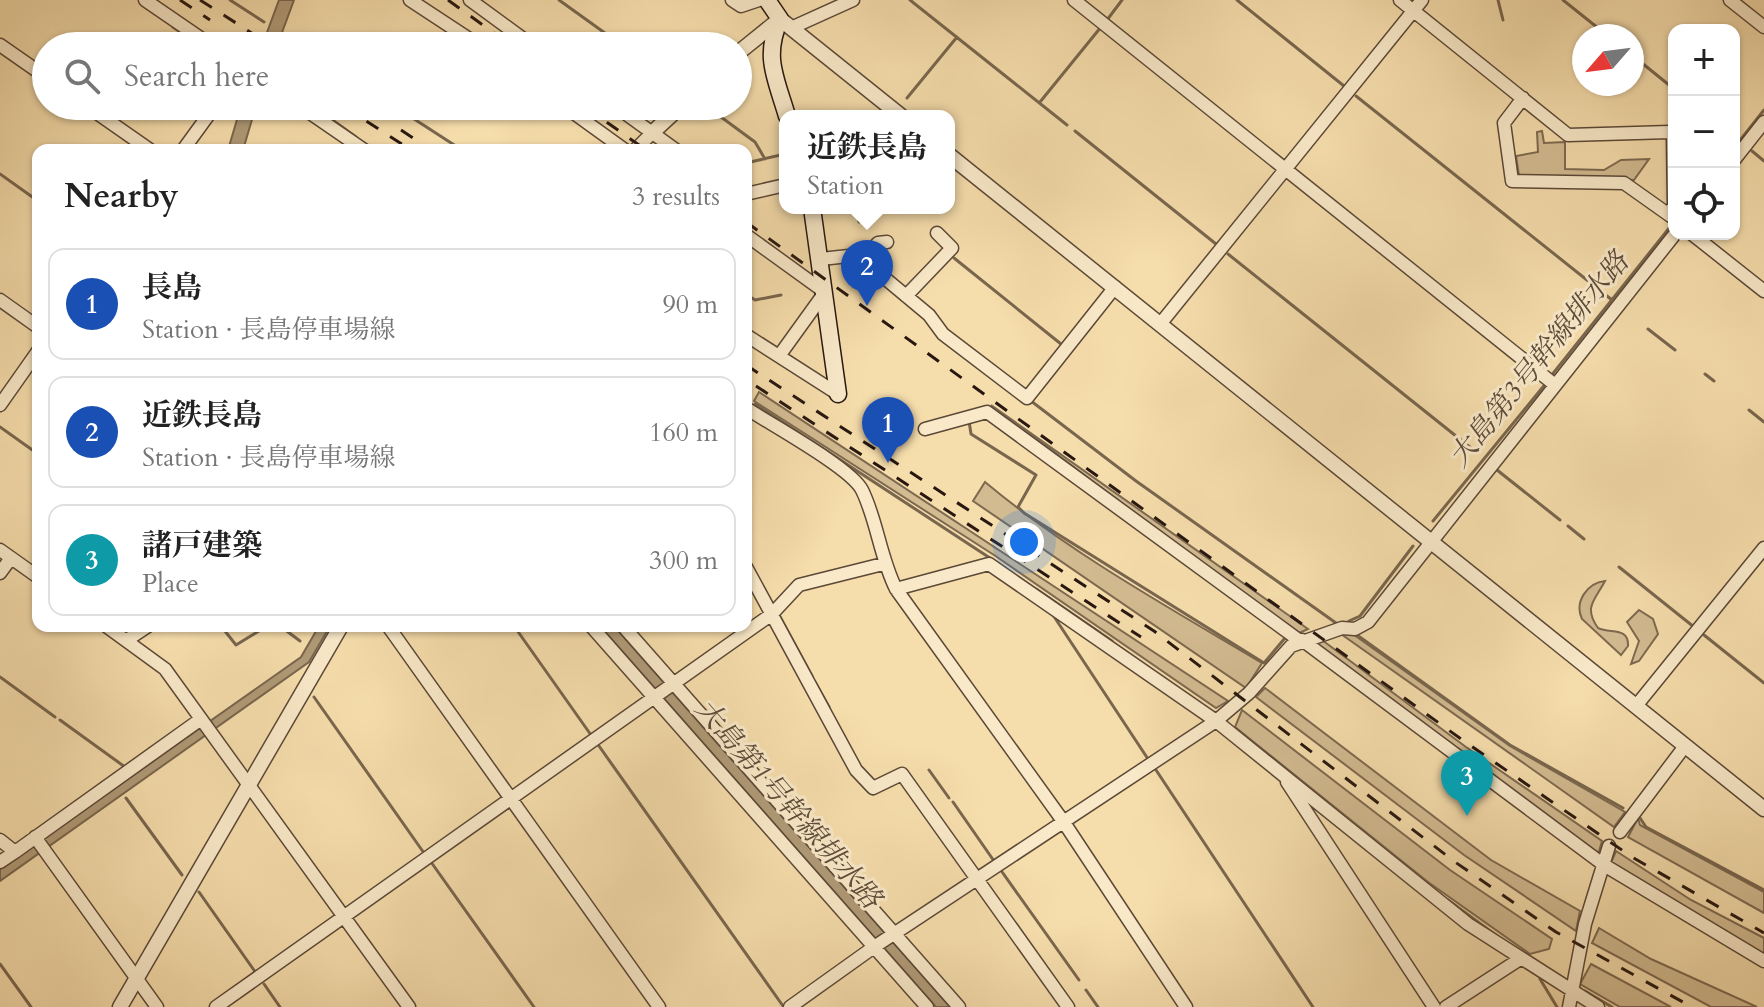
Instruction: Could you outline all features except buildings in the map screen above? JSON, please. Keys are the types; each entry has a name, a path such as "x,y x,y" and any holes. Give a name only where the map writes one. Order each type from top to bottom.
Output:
{"main road":[{"path":"767,0 785,23 770,42 770,54 785,110"},
{"path":"813,214 838,394"}],"street":[{"path":"145,0 192,32"},
{"path":"410,0 459,32"},
{"path":"470,0 514,32"},
{"path":"732,0 741,6 759,0"},
{"path":"752,44 785,23 853,0"},
{"path":"1074,0 1550,381"},
{"path":"1400,0 1568,135 1670,132 1673,136 1673,168"},
{"path":"1161,323 1287,171 1422,0"},
{"path":"1730,0 1764,27"},
{"path":"785,23 894,110"},
{"path":"0,45 32,67"},
{"path":"1523,98 1504,123 1512,181 1624,183 1668,214"},
{"path":"107,120 141,144"},
{"path":"187,144 205,120"},
{"path":"320,120 355,144"},
{"path":"583,120 617,144"},
{"path":"634,120 668,144"},
{"path":"641,144 666,120"},
{"path":"1740,152 1764,122"},
{"path":"955,160 1764,809"},
{"path":"752,193 779,186"},
{"path":"906,296 952,248 937,233"},
{"path":"752,240 822,292 779,356"},
{"path":"790,1007 875,946 1216,721 1249,693 1291,646 1342,628 1355,629 1368,622 1550,381 1670,240"},
{"path":"1700,240 1764,291"},
{"path":"821,259 867,254 878,243 887,242"},
{"path":"857,255 929,315 943,334 1027,398 1115,287"},
{"path":"0,300 32,323"},
{"path":"752,339 838,394"},
{"path":"0,405 32,360"},
{"path":"752,412 846,473 862,488 883,564 896,589 1063,821 1186,1007"},
{"path":"925,429 987,412 1604,865 1693,922 1764,961"},
{"path":"1636,706 1763,550"},
{"path":"0,573 5,554 32,573"},
{"path":"752,628 772,614 799,585 883,564"},
{"path":"896,589 989,564 1216,721 1424,891 1520,959 1598,1007"},
{"path":"752,578 856,770 873,788 902,774 1068,1007"},
{"path":"115,632 165,669 409,1007"},
{"path":"127,640 139,632"},
{"path":"120,1007 338,632"},
{"path":"392,632 659,1007"},
{"path":"596,632 927,1007"},
{"path":"628,632 959,1007"},
{"path":"216,1007 746,632"},
{"path":"0,862 15,852 39,843 205,724"},
{"path":"1620,832 1685,746"},
{"path":"1279,770 1434,1007"},
{"path":"0,840 15,852"},
{"path":"39,843 157,1007"},
{"path":"1569,1007 1585,924 1609,846"},
{"path":"1446,1007 1520,959"}],"shaded area":[{"path":"279,0 294,0 282,32 267,32"},
{"path":"237,120 252,120 245,144 230,144"},
{"path":"1542,131 1544,143 1565,142 1565,169 1604,170 1621,160 1649,159 1634,180 1519,176 1516,156 1538,152 1537,132"},
{"path":"759,392 1228,701 1216,708 994,555 754,401"},
{"path":"991,405 1308,629 1297,634"},
{"path":"985,482 1085,556 1262,663 1246,688 973,501"},
{"path":"1605,581 1592,604 1591,614 1598,628 1626,636 1628,646 1621,655 1582,619 1580,613 1584,594 1593,585"},
{"path":"1639,610 1653,619 1658,634 1639,661 1631,664 1639,641 1627,622"},
{"path":"316,632 326,632 309,662 0,881 0,869 301,657"},
{"path":"605,632 619,632 950,1007 936,1007"},
{"path":"1350,632 1510,746 1625,812 1614,827 1341,634"},
{"path":"1322,640 1466,747 1602,841 1598,855 1312,642"},
{"path":"1265,688 1491,860 1580,911 1576,931 1464,855 1256,697"},
{"path":"1242,710 1450,870 1552,939 1549,949 1530,954 1428,882 1235,727"},
{"path":"1638,818 1640,825 1764,892 1764,913 1628,837"},
{"path":"1616,851 1691,900 1764,938 1764,956 1610,865"},
{"path":"1599,928 1651,959 1757,1007 1711,1007 1592,943"},
{"path":"1591,964 1671,1007 1620,1007 1580,984"}],"waterway":[{"path":"230,0 264,22"},
{"path":"559,0 604,32"},
{"path":"910,0 1067,125"},
{"path":"1107,20 1122,0"},
{"path":"1237,0 1344,86"},
{"path":"1498,0 1503,20"},
{"path":"1563,0 1593,24"},
{"path":"173,27 180,32"},
{"path":"1040,102 1101,27"},
{"path":"907,98 957,37"},
{"path":"1644,65 1668,84"},
{"path":"1356,96 1612,300"},
{"name":"大島第3号幹線排水路","path":"1740,140 1764,110"},
{"path":"332,120 356,137"},
{"path":"416,120 453,144"},
{"path":"725,120 755,142 765,159"},
{"path":"1075,131 1216,244"},
{"path":"1752,151 1764,161"},
{"path":"752,162 779,155"},
{"path":"0,174 32,197"},
{"path":"857,214 859,222"},
{"name":"大島第3号幹線排水路","path":"1551,376 1668,230"},
{"path":"1228,254 1476,452"},
{"path":"954,258 1061,344"},
{"path":"752,298 781,295"},
{"path":"1648,329 1675,350"},
{"path":"1705,374 1714,381"},
{"name":"大島第3号幹線排水路","path":"1433,521 1547,382"},
{"path":"1031,401 1136,481 1336,623"},
{"path":"755,404 993,560"},
{"path":"1749,410 1764,422"},
{"path":"969,421 971,434 1036,475 1018,507 1024,513 1264,663 1285,638"},
{"path":"0,427 32,450"},
{"path":"1497,470 1560,520"},
{"path":"1568,526 1584,539"},
{"path":"1349,621 1360,616 1413,546"},
{"path":"1619,567 1694,627"},
{"path":"1036,589 1112,641"},
{"path":"779,615 812,676"},
{"path":"1053,615 1148,759"},
{"path":"226,632 236,645 257,632"},
{"path":"288,632 300,641"},
{"path":"518,632 591,735"},
{"path":"1357,635 1510,745 1623,808"},
{"path":"1704,635 1764,683"},
{"path":"0,677 55,717"},
{"path":"815,682 829,707"},
{"path":"314,697 424,853"},
{"path":"60,720 125,767"},
{"path":"1236,729 1364,833"},
{"path":"599,746 783,1006"},
{"path":"929,770 949,798"},
{"path":"1156,770 1313,1007"},
{"path":"126,798 182,875"},
{"path":"953,802 994,861"},
{"path":"1640,818 1646,827 1764,890"},
{"path":"431,862 534,1007"},
{"path":"1000,869 1079,980"},
{"path":"199,892 256,973"},
{"path":"1448,900 1497,936"},
{"path":"0,964 31,1007"},
{"path":"1540,979 1557,1007"},
{"path":"264,984 280,1007"},
{"path":"1086,990 1098,1007"},
{"path":"1585,991 1612,1007"}],"railway":[{"path":"180,0 210,20"},
{"path":"200,0 250,32"},
{"path":"448,0 493,32"},
{"path":"365,120 402,144"},
{"path":"604,120 638,144"},
{"path":"401,130 422,144"},
{"path":"752,226 1461,739 1632,857 1764,933"},
{"path":"752,369 1154,631 1455,862 1556,932 1692,1007"},
{"path":"756,386 1141,637"}],"place":[{"name":"近鉄長島","path":"867,306"},
{"name":"長島","path":"888,463"},
{"name":"諸戸建築","path":"1467,816"}],"water label":[{"name":"大島第1号幹線排水路","path":"789,803"}]}
